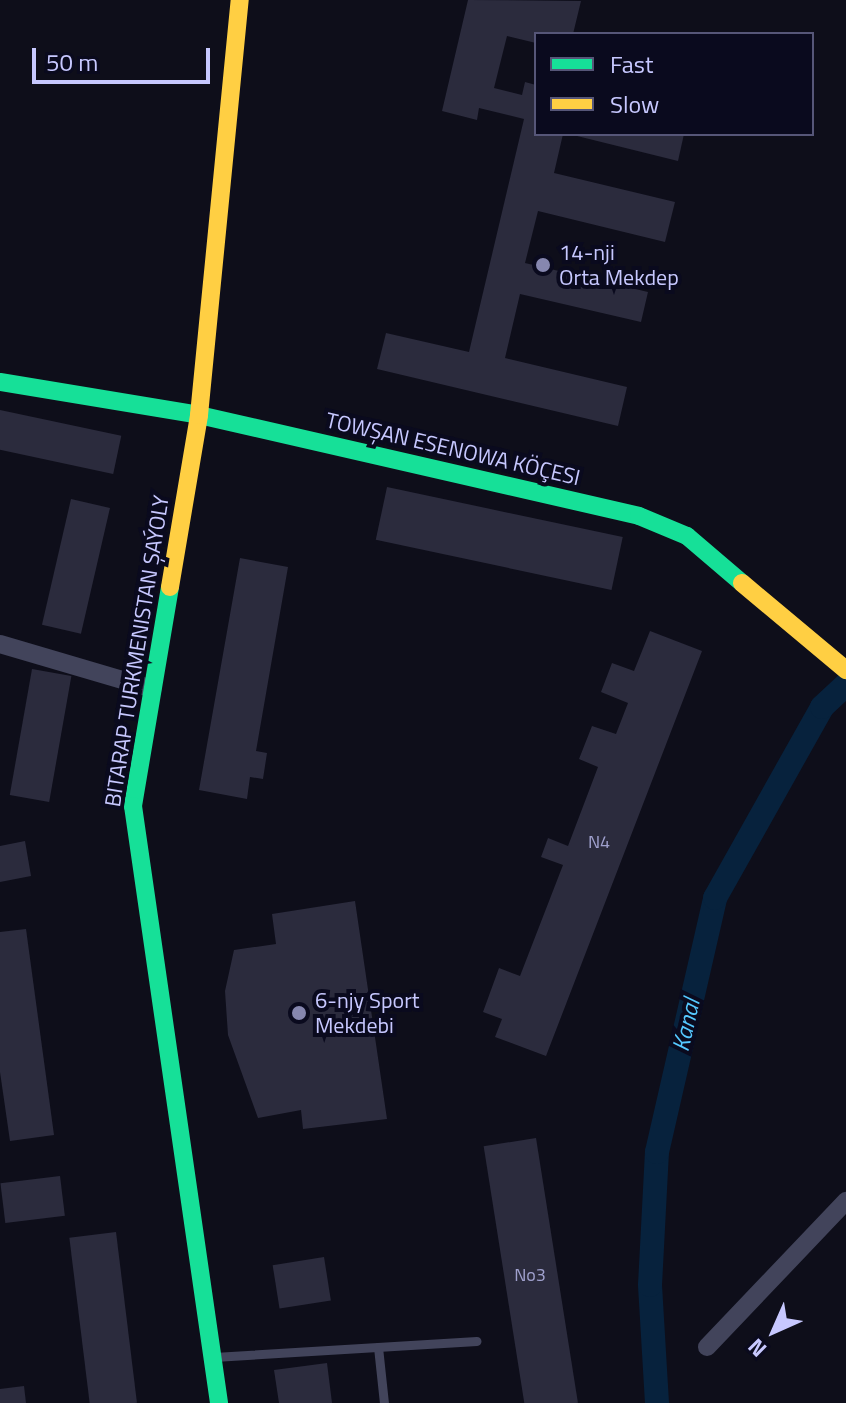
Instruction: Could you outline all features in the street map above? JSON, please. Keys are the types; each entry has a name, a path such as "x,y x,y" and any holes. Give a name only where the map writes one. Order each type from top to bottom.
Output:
{"street":[{"name":"BITARAP TURKMENISTAN ŞAÝOLY","path":"219,1403 133,806 199,415 240,0"},
{"name":"TOWŞAN ESENOWA KÖÇESI","path":"0,382 199,415 639,516 687,536 839,664"},
{"path":"0,644 153,689"},
{"path":"707,1347 846,1201"}],"lane":[{"path":"214,1357 477,1341"},
{"path":"378,1347 384,1403"}],"building":[{"path":"468,0 581,1 573,32 534,32 534,43 507,36 494,88 522,95 525,82 534,84 534,136 563,136 554,173 675,202 665,242 538,211 525,263 648,292 641,322 520,294 505,358 627,387 618,426 377,369 386,333 469,352 524,119 479,108 477,120 442,111"},
{"path":"577,136 684,136 678,161"},
{"path":"0,410 121,436 113,474 0,450"},
{"path":"387,487 623,537 612,590 376,540"},
{"path":"71,499 110,508 81,634 42,625"},
{"path":"240,558 288,567 256,751 267,753 263,779 250,777 247,799 199,790"},
{"path":"650,631 702,651 546,1056 495,1037 502,1019 483,1012 499,968 520,976 563,865 541,857 548,838 568,846 598,767 579,759 592,726 616,734 628,703 601,692 612,663 634,671"},
{"path":"32,669 71,676 49,802 10,795"},
{"path":"25,841 31,876 0,882 0,846"},
{"name":"6-njy Sport Mekdebi","path":"355,901 387,1119 303,1129 301,1110 258,1118 228,1035 225,991 234,950 276,944 272,914"},
{"path":"26,929 54,1135 10,1141 0,1072 0,932"},
{"path":"536,1138 578,1403 524,1403 484,1146"},
{"path":"60,1176 65,1216 5,1223 0,1183"},
{"path":"116,1232 137,1403 90,1403 69,1238"},
{"path":"324,1257 331,1300 280,1309 273,1265"},
{"path":"327,1363 332,1403 279,1403 274,1370"},
{"path":"24,1386 26,1403 0,1403 0,1389"}],"waterway":[{"name":"Kanal","path":"657,1403 650,1285 657,1152 715,898 822,707 846,685"}],"traffic: fast":[{"path":"0,382 199,415 639,516 687,536 742,583"},
{"path":"170,587 133,806 219,1403"}],"traffic: slow":[{"path":"170,587 199,415 240,0"},
{"path":"742,583 846,670"}],"place":[{"name":"14-nji Orta Mekdep","path":"543,265"},
{"name":"6-njy Sport Mekdebi","path":"299,1013"}]}
